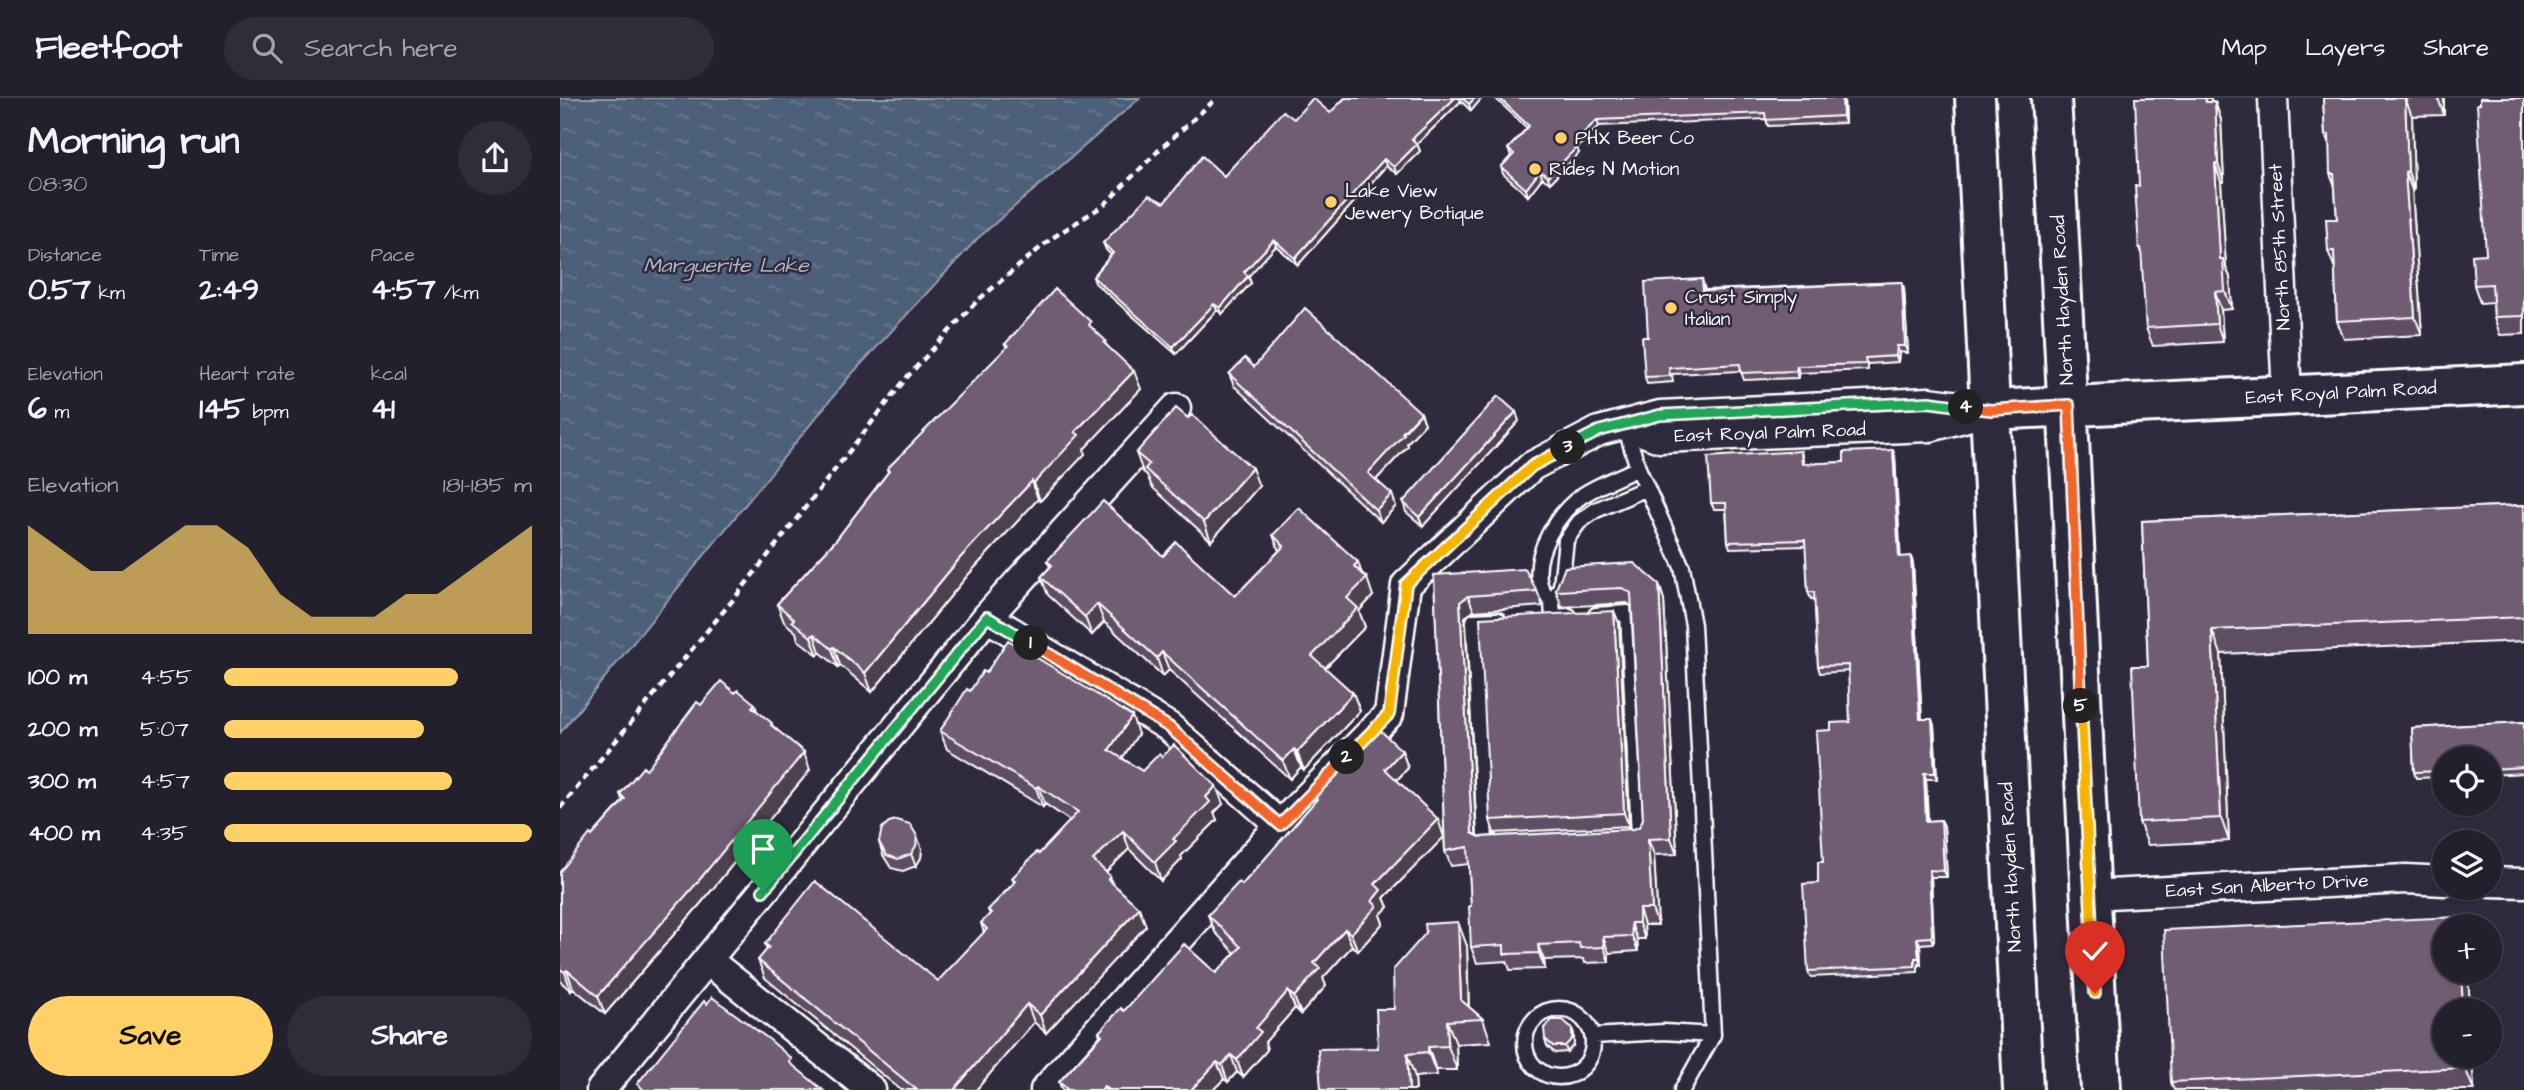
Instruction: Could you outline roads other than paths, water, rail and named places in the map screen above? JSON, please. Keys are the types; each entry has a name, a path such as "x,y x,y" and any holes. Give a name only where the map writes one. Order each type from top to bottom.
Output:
{"main road":[{"name":"North Hayden Road","path":"1975,98 2023,1090"},
{"name":"North Hayden Road","path":"2051,98 2069,405 2101,1090"},
{"name":"East Royal Palm Road","path":"1991,410 2524,384"}],"street":[{"name":"North 85th Street","path":"2273,98 2287,396"},
{"name":"East Royal Palm Road","path":"1045,1090 1280,825 1389,714 1406,584 1532,466 1599,431 1660,415 1929,402 1991,410"},
{"path":"601,1090 987,617 1176,408"},
{"path":"987,617 1169,727 1280,825"},
{"name":"East San Alberto Drive","path":"2090,895 2406,879 2432,880"},
{"path":"2502,882 2524,883"},
{"path":"707,960 871,1090"}],"lane":[{"path":"1624,425 1638,468 1682,567 1693,625 1713,1035 1682,1090"},
{"path":"1548,612 1540,586 1539,562 1549,535 1564,513 1583,495 1638,468"},
{"path":"1548,612 1561,586 1566,540 1579,523 1597,510 1647,488"},
{"path":"1548,612 1628,613 1639,835 1614,836"},
{"path":"1510,842 1485,843 1474,621 1513,619"},
{"path":"1559,1008 1581,1016 1593,1036 1590,1058 1584,1067 1565,1077 1543,1073 1534,1067 1524,1047 1525,1035 1537,1016 1559,1008"},
{"path":"1593,1036 1664,1032 1713,1035"}],"water":[{"name":"Marguerite Lake","path":"560,98 1140,98 977,239 849,377 560,733"}],"place":[{"name":"PHX Beer Co","path":"1561,138"},
{"name":"Rides N Motion","path":"1535,169"},
{"name":"Lake View Jewery Botique","path":"1331,202"},
{"name":"Crust Simply Italian","path":"1671,308"}]}
